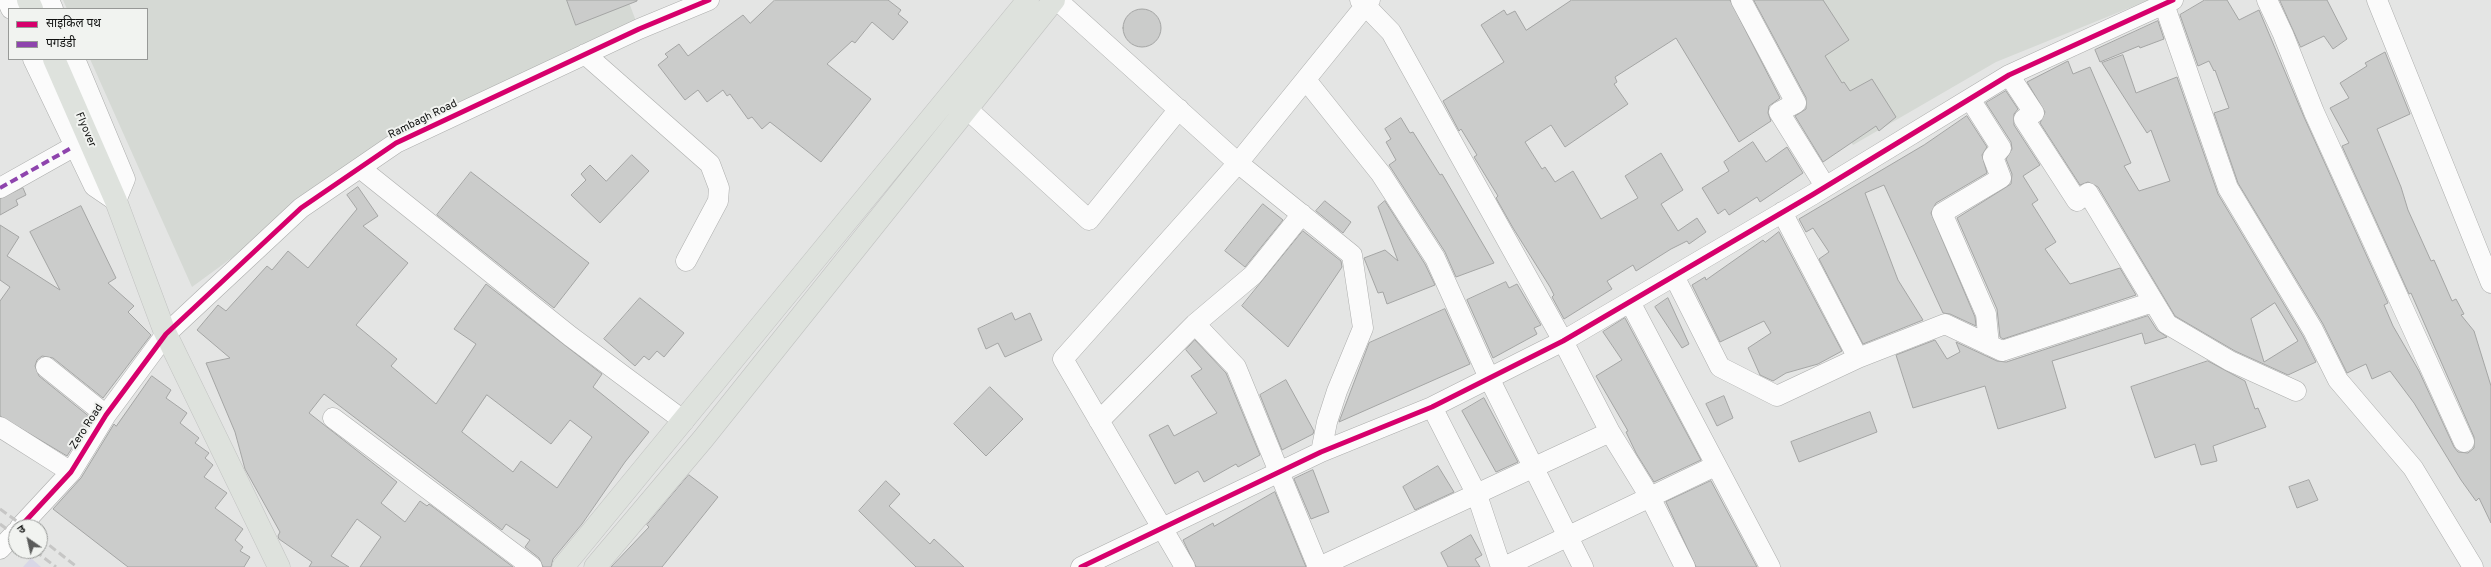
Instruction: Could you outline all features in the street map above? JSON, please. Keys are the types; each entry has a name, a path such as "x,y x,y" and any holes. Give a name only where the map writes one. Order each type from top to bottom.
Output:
{"main road":[{"path":"563,567 1028,0"},
{"path":"595,567 703,439 966,108 1055,0"},
{"name":"Flyover","path":"54,60 116,201 166,334 279,567"}],"street":[{"name":"Rambagh Road","path":"166,334 300,208 396,143 585,54 709,0"},
{"path":"1055,0 1238,163 1352,255 1363,328 1336,391 1327,422 1321,452"},
{"path":"1741,0 1777,64 1796,103 1779,112 1825,186"},
{"path":"2267,0 2283,34 2314,112 2464,442"},
{"path":"2377,0 2491,283"},
{"path":"1185,567 1163,526 1063,359 1238,163 1306,80 1365,2 1390,32 1563,341 1610,432 1650,497 1686,567"},
{"path":"1081,567 1163,526 1321,452 1432,407 1563,341 1782,212 2009,75 2169,2 2213,150 2228,188 2314,330 2338,380 2413,468 2473,567"},
{"path":"585,54 710,164 719,188 718,201 686,262"},
{"path":"32,60 73,147 94,186 116,201 125,179 75,60"},
{"path":"2009,75 2034,113 2024,119 2077,201 2088,193 2167,324 2230,361 2296,391"},
{"path":"1306,80 1381,174 1435,258 1489,378 1583,567"},
{"path":"1970,99 2001,148 1993,157 2001,178 1942,213 1986,314 1989,345"},
{"path":"966,108 1089,220 1179,110"},
{"path":"0,188 73,147"},
{"path":"360,168 570,336 684,421"},
{"path":"1782,212 1858,358"},
{"path":"1099,421 1195,324 1252,275 1302,214"},
{"path":"1674,276 1720,367 1776,396 1858,358 1945,324 2002,351 2153,302"},
{"path":"1630,302 1715,466 1770,567"},
{"path":"1195,324 1236,367 1278,472 1319,567 1477,496 1610,432"},
{"name":"Zero Road","path":"27,519 71,472 106,415 166,334"},
{"path":"46,367 106,415"},
{"path":"1432,407 1477,496 1503,567 1715,466"},
{"path":"333,418 532,567"},
{"path":"0,427 71,472"},
{"path":"0,549 8,540"}],"shaded area":[{"path":"63,0 628,0 639,29 500,93 300,208 192,287 90,60 148,60 148,8 67,8"},
{"path":"1758,0 2149,0 1996,62 1853,145"},
{"path":"30,559 32,559 41,567 23,567"}],"building":[{"path":"567,0 637,0 637,1 576,25"},
{"path":"775,0 888,0 901,10 898,14 908,22 893,40 872,22 855,43 852,41 827,64 871,99 821,162 770,122 762,129 752,117 748,119 730,94 727,96 723,90 707,102 698,90 685,100 658,65 668,57 665,54 679,44 688,56 743,15 750,23"},
{"path":"1572,0 1730,0 1780,98 1769,106 1768,113 1771,121 1739,142 1676,38 1615,77 1617,82 1614,84 1628,104 1565,147 1551,125 1525,142 1542,169 1545,167 1555,182 1573,171 1601,219 1638,198 1625,176 1661,153 1683,190 1661,204 1678,231 1697,218 1706,232 1689,244 1687,241 1671,249 1636,271 1633,265 1607,281 1612,289 1564,319 1552,297 1554,295 1550,287 1513,228 1496,198 1498,196 1474,157 1477,155 1461,129 1459,131 1443,101 1504,62 1481,25 1504,10 1507,15 1515,11 1526,30"},
{"path":"1754,0 1823,0 1849,40 1825,56 1842,83 1844,82 1850,91 1872,79 1896,117 1879,131 1876,126 1823,162 1795,116 1806,109 1806,98"},
{"path":"2205,0 2227,0 2239,20 2259,10 2304,117 2388,303 2384,305 2393,326 2419,371 2454,447 2458,452 2468,453 2474,448 2474,437 2411,293 2409,294 2342,146 2349,143 2330,108 2349,98 2340,83 2367,66 2365,63 2385,52 2410,114 2377,129 2401,187 2408,210 2431,261 2434,260 2452,301 2456,299 2464,314 2461,315 2474,331 2491,386 2491,523 2479,498 2476,501 2461,480 2414,403 2390,371 2372,379 2366,364 2347,373 2323,324 2238,183 2214,113 2229,108 2215,70 2214,71 2209,61 2198,66 2180,15"},
{"path":"2280,0 2327,0 2347,39 2333,49 2324,36 2301,47"},
{"path":"1138,9 1146,9 1153,12 1158,17 1161,28 1158,39 1153,44 1146,47 1138,47 1131,44 1126,39 1123,32 1123,24 1126,17 1131,12"},
{"path":"2158,21 2164,39 2140,48 2139,46 2100,62 2095,50"},
{"path":"2123,55 2136,93 2177,77 2218,194 2303,336 2316,362 2288,375 2235,351 2175,316 2098,187 2088,182 2080,185 2040,123 2045,112 2027,82 2068,61 2073,74 2090,67 2131,163 2124,166 2139,191 2170,181 2151,130 2147,133 2102,63","holes":["2275,303 2298,341 2264,362 2251,319"]},
{"path":"2006,91 2018,109 2014,114 2014,125 2040,165 2023,176 2038,200 2032,204 2056,242 2045,249 2070,284 2120,268 2136,295 2003,339 2000,337 1997,309 1957,218 2011,184 2012,174 2006,159 2012,149 2011,142 1986,103"},
{"path":"1967,116 1987,147 1982,155 1987,173 1936,203 1931,213 1975,317 1976,326 1950,314 1943,313 1884,185 1865,193 1898,280 1923,320 1863,344 1819,259 1829,252 1813,228 1806,232 1799,219 1924,145"},
{"path":"1401,118 1410,133 1413,132 1440,175 1442,174 1494,263 1456,277 1445,252 1389,165 1396,160 1386,142 1391,139 1385,129"},
{"path":"1753,142 1766,162 1787,147 1803,173 1760,202 1757,197 1729,215 1725,209 1718,214 1702,188 1729,171 1724,162"},
{"path":"632,155 649,171 600,223 571,195 586,180 581,174 590,165 606,181"},
{"path":"471,172 589,263 554,308 437,215"},
{"path":"358,187 378,216 363,226 408,263 356,325 397,359 391,366 436,404 476,344 454,329 486,284 602,374 593,387 649,432 625,462 582,524 553,559 551,567 543,567 539,558 525,547 530,540 506,524 502,530 324,394 309,413 397,482 381,503 405,522 420,501 427,506 429,504 513,567 360,567 381,537 357,519 331,556 349,567 309,567 312,562 279,539 278,536 280,532 245,469 235,432 206,363 230,358 197,330 218,305 226,311 267,266 272,270 288,251 308,268 357,209 347,195","holes":["487,395 551,444 570,420 592,437 557,488 521,461 513,472 462,432"]},
{"path":"23,188 26,195 16,200 18,205 0,215 0,199"},
{"path":"1325,201 1351,222 1343,233 1316,211"},
{"path":"1385,201 1425,264 1435,285 1387,304 1383,292 1378,293 1364,258 1385,250 1398,261 1378,207"},
{"path":"1263,204 1283,220 1245,267 1225,251"},
{"path":"81,206 116,278 108,283 134,306 128,312 151,335 103,398 53,358 42,356 37,360 35,366 39,376 91,418 67,456 0,416 0,301 10,287 0,280 0,225 19,237 7,256 60,290 30,232"},
{"path":"1303,231 1341,261 1342,267 1288,347 1242,306"},
{"path":"1779,232 1842,351 1818,364 1786,373 1773,381 1760,375 1748,348 1771,333 1764,321 1720,342 1692,285 1705,277 1706,280 1763,240 1765,242"},
{"path":"1506,282 1509,288 1517,284 1541,325 1534,328 1537,334 1493,358 1467,300"},
{"path":"640,298 684,333 664,357 657,351 649,360 644,356 635,366 604,339"},
{"path":"1668,298 1689,344 1682,348 1655,307"},
{"path":"1445,309 1470,364 1339,422 1369,343"},
{"path":"1012,313 1015,320 1030,313 1042,340 1005,357 998,343 986,349 978,329"},
{"path":"2148,316 2157,330 2167,337 2145,344 2142,333 2052,361 2066,408 1998,429 1985,386 1913,408 1896,355 1935,340 1947,359 1960,352 1956,342 1997,361 2006,362"},
{"path":"1625,318 1701,460 1654,482 1636,453 1626,432 1628,431 1596,376 1622,360 1603,332"},
{"path":"1195,340 1226,373 1260,455 1238,467 1236,464 1204,482 1198,471 1175,484 1149,435 1168,425 1174,436 1217,413 1191,376 1202,369 1186,350"},
{"path":"2208,361 2245,381 2255,409 2258,408 2266,427 2213,446 2217,461 2201,465 2195,444 2155,458 2131,387"},
{"path":"152,376 171,390 166,398 187,413 180,423 199,438 195,443 209,453 205,458 213,465 204,477 227,493 215,508 243,529 235,540 243,547 240,551 250,557 244,567 128,567 53,509 81,478 114,424 116,426"},
{"path":"1286,380 1314,431 1313,434 1282,450 1260,395"},
{"path":"990,387 1023,419 986,456 954,424"},
{"path":"1724,396 1733,418 1717,426 1706,404"},
{"path":"1484,398 1518,462 1496,472 1462,411"},
{"path":"1870,412 1877,432 1799,462 1791,442"},
{"path":"1438,466 1454,492 1415,510 1403,487"},
{"path":"1313,470 1329,512 1311,519 1294,479"},
{"path":"689,475 718,497 662,567 611,567 649,527 647,525"},
{"path":"2309,480 2318,500 2297,508 2289,487"},
{"path":"886,481 900,494 889,506 930,544 934,539 964,567 916,567 859,511"},
{"path":"1711,481 1757,567 1696,567 1666,502"},
{"path":"1275,492 1306,567 1196,567 1183,540 1213,523 1214,526"},
{"path":"1471,535 1482,555 1475,559 1480,567 1448,567 1441,553"}],"railway":[{"path":"0,509 14,519"},
{"path":"0,524 8,530"},
{"path":"48,544 77,567"},
{"path":"46,559 56,567"}],"marked path":[{"path":"0,188 73,147"}],"cycle path":[{"path":"27,519 71,472 106,415 166,334 301,208 396,143 639,29 709,0"},
{"path":"1081,567 1321,452 1432,407 1563,341 1812,195 2009,75 2173,0"}]}
